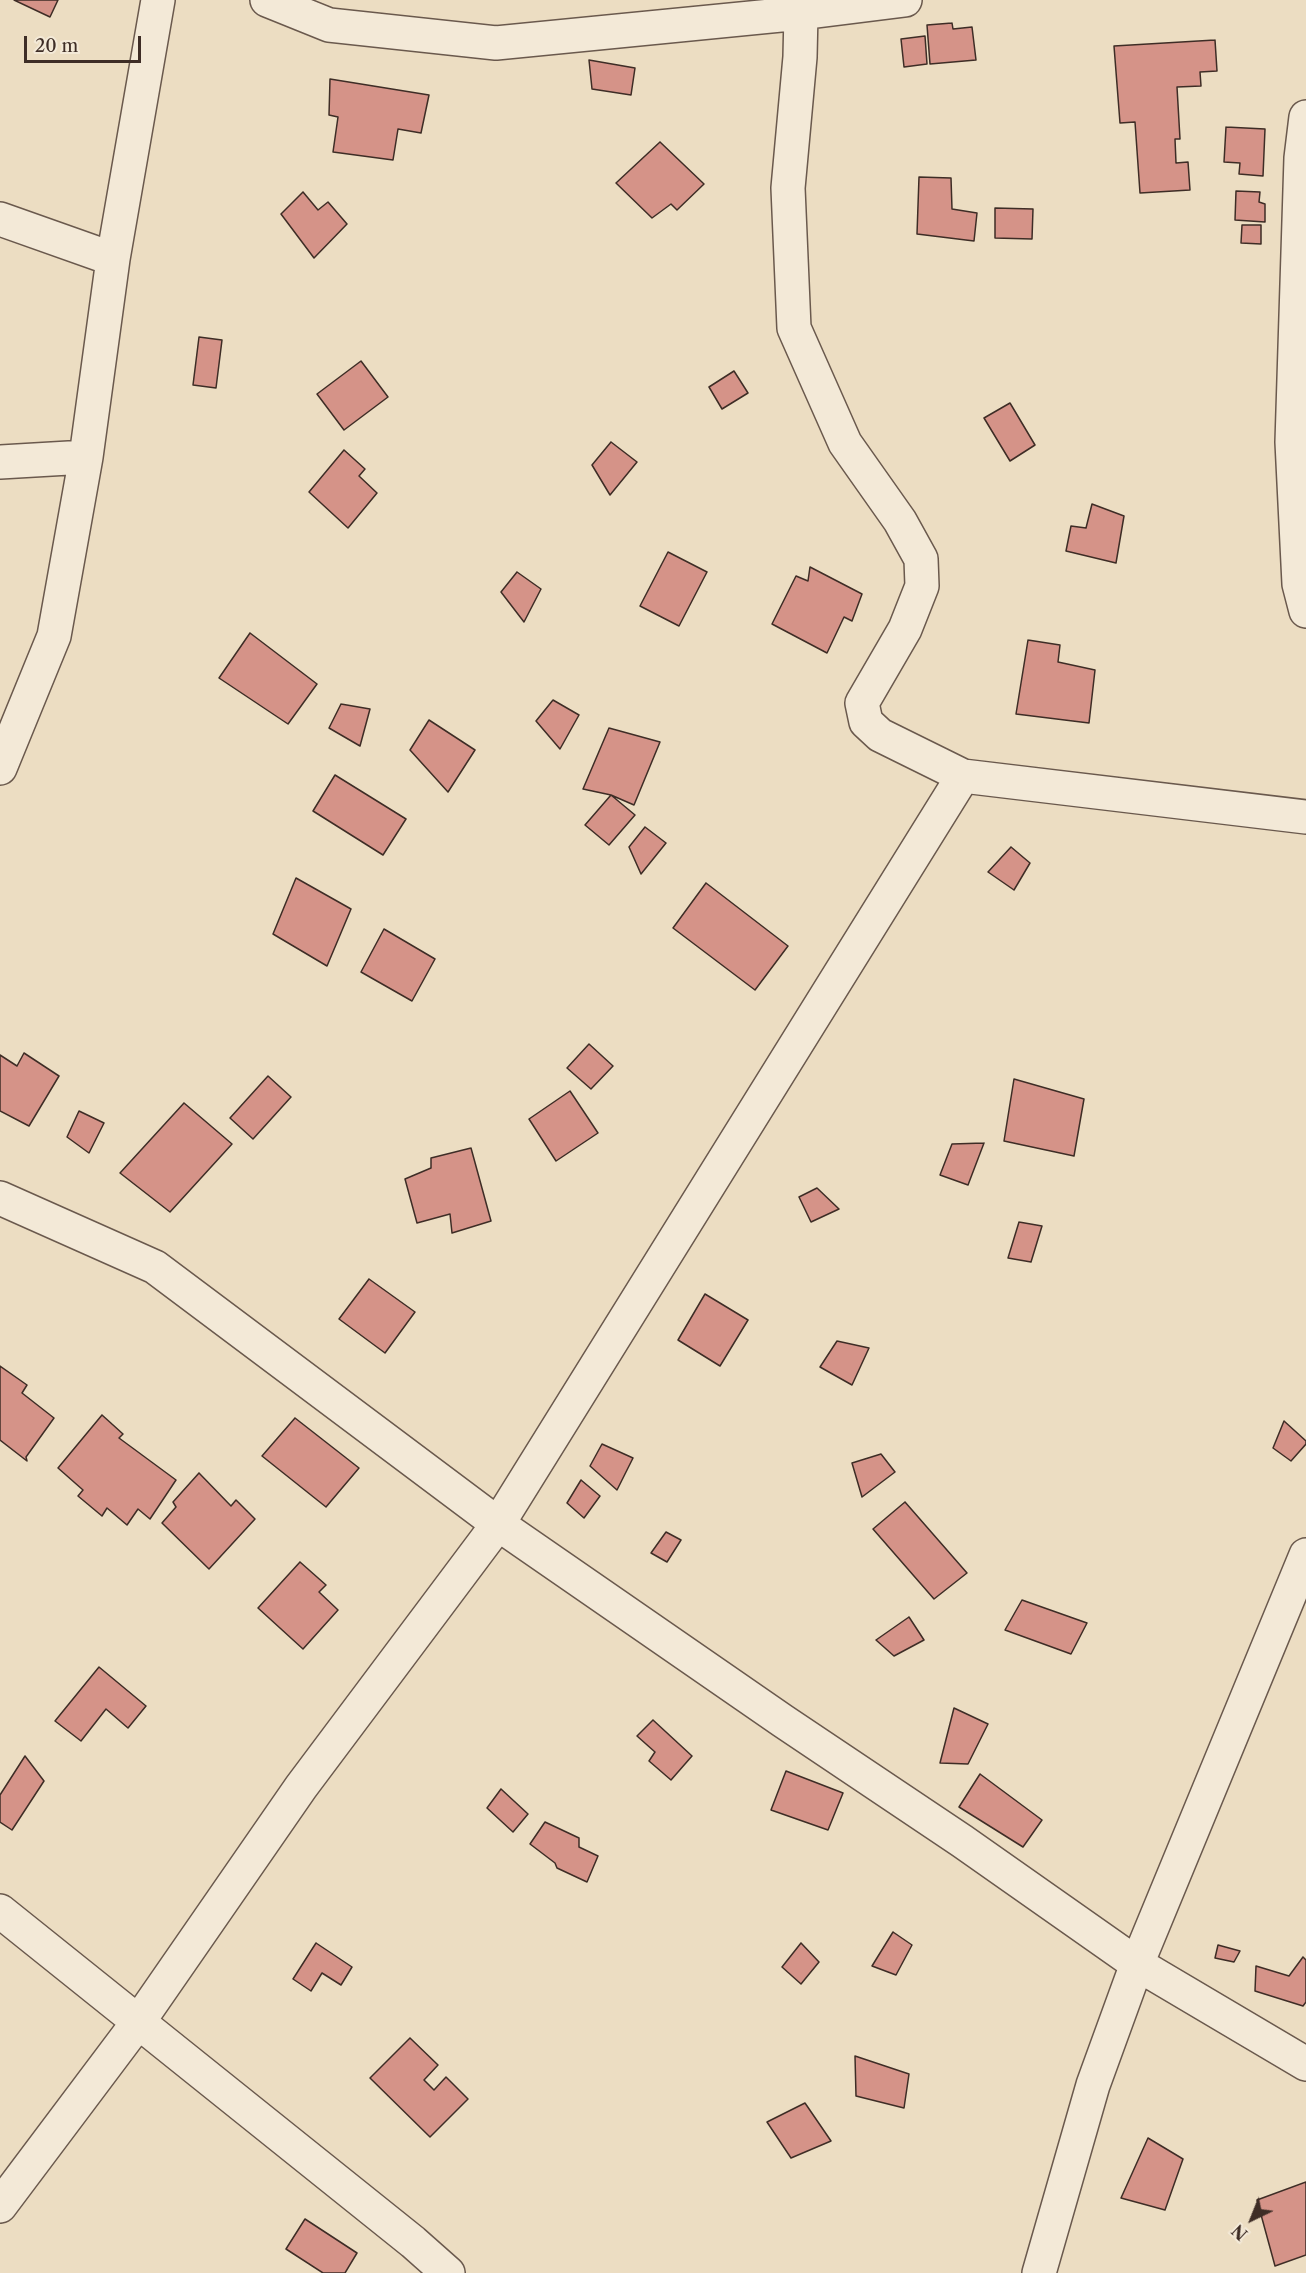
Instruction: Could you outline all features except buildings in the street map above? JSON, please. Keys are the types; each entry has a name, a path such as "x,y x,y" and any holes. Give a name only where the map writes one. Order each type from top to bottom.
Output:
{"street":[{"path":"0,768 54,636 86,457 112,259 158,0"},
{"path":"267,0 330,25 496,43 801,13 905,0"},
{"path":"801,13 800,57 788,188 794,328 845,443 900,521 921,560 922,586 905,629 862,703 866,722 880,735 963,776 1306,818"},
{"path":"1306,117 1301,158 1292,442 1299,584 1306,611"},
{"path":"0,219 112,259"},
{"path":"0,462 86,457"},
{"path":"0,2206 139,2021 301,1787 498,1524 963,776"},
{"path":"0,1198 154,1267 498,1524 773,1714 962,1840 1137,1964 1306,2064"},
{"path":"1040,2273 1093,2085 1137,1964 1306,1555"},
{"path":"0,1911 413,2242 448,2273"}]}
